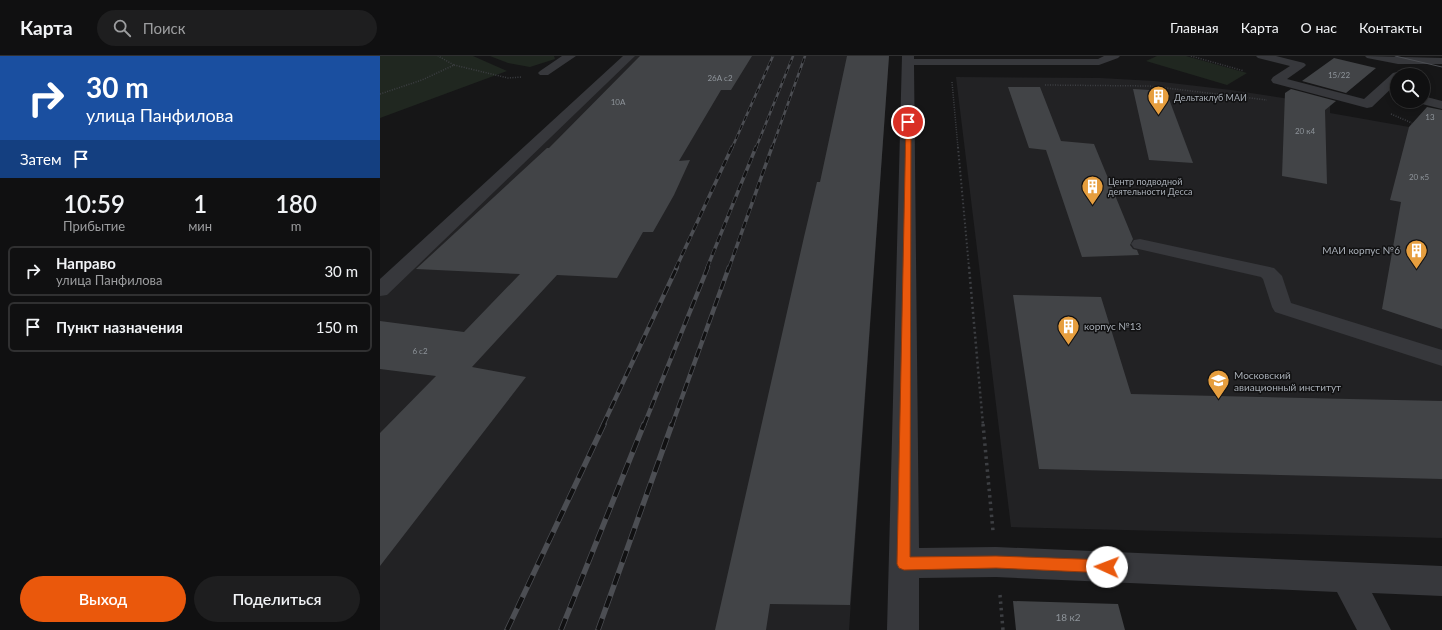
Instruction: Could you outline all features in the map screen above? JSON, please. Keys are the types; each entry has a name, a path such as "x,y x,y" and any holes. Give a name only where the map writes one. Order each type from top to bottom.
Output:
{"street":[{"path":"544,73 570,56"},
{"path":"380,290 629,56"},
{"path":"903,630 908,59 946,62 1099,62 1114,56"},
{"path":"1262,56 1300,66 1278,80"},
{"path":"1371,56 1391,60 1442,61"},
{"path":"1391,60 1401,68"},
{"path":"1278,80 1367,104 1390,82"},
{"path":"1382,90 1390,92"},
{"path":"1430,102 1442,105"},
{"path":"1140,244 1267,272 1272,276 1282,307 1442,358"},
{"path":"904,564 996,562 1442,580"},
{"path":"1345,576 1375,630"}],"path":[{"path":"438,56 454,65 508,78 528,78 544,73"},
{"path":"1191,56 1278,80"},
{"path":"946,62 952,84 1003,630"},
{"path":"380,94 422,80 454,65"},
{"path":"952,84 957,84"},
{"path":"1045,85 1149,86 1272,101"}],"shaded area":[{"path":"380,56 473,56 507,71 380,118"},
{"path":"490,56 554,56 555,59 530,67 508,63"},
{"path":"634,56 889,56 849,630 380,630 380,295"},
{"path":"1157,56 1186,56 1247,73 1227,85 1146,61"},
{"name":"Московский авиационный институт","path":"956,77 1100,78 1154,81 1231,90 1330,105 1330,113 1409,127 1442,137 1442,538 1011,527"}],"building":[{"path":"640,56 752,56 731,90 721,90 679,161 690,160 674,195 653,232 643,232 617,278 557,275 472,367 526,377 380,566 380,433 436,376 380,369 380,321 464,332 520,274 416,269 547,148 549,148"},
{"path":"847,56 889,56 850,605 770,604 766,630 715,630 804,237 817,182 820,182"},
{"path":"1334,58 1376,68 1346,93 1302,81"},
{"name":"Центр подводной деятельности Десса","path":"1008,87 1040,87 1061,141 1094,144 1133,239 1130,245 1133,249 1137,250 1139,255 1082,257 1046,150 1029,148"},
{"name":"Дельтаклуб МАИ","path":"1133,89 1166,91 1193,163 1149,160"},
{"path":"1291,89 1336,101 1325,110 1327,184 1282,176 1285,93"},
{"path":"1426,108 1442,110 1442,329 1382,309 1401,202 1390,200 1409,127"},
{"name":"корпус №13","path":"1013,295 1101,297 1131,394 1442,401 1442,479 1039,469"},
{"path":"1013,601 1118,604 1125,630 1016,630"}],"tram line":[{"path":"1395,56 1442,67"}],"railway":[{"path":"732,148 773,56"},
{"path":"756,148 793,56"},
{"path":"772,148 805,56"},
{"path":"676,268 732,147"},
{"path":"707,268 756,147"},
{"path":"729,268 772,147"},
{"path":"603,425 677,267"},
{"path":"644,425 708,267"},
{"path":"672,425 729,267"},
{"path":"507,630 604,424"},
{"path":"561,630 644,424"},
{"path":"598,630 672,424"}],"place":[{"name":"Дельтаклуб МАИ","path":"1158,116"},
{"name":"Центр подводной деятельности Десса","path":"1092,206"},
{"name":"МАИ корпус №6","path":"1416,270"},
{"name":"корпус №13","path":"1068,346"},
{"name":"Московский авиационный институт","path":"1219,400"}],"route":[{"path":"908,122 904,564 996,562 1107,567"}]}
